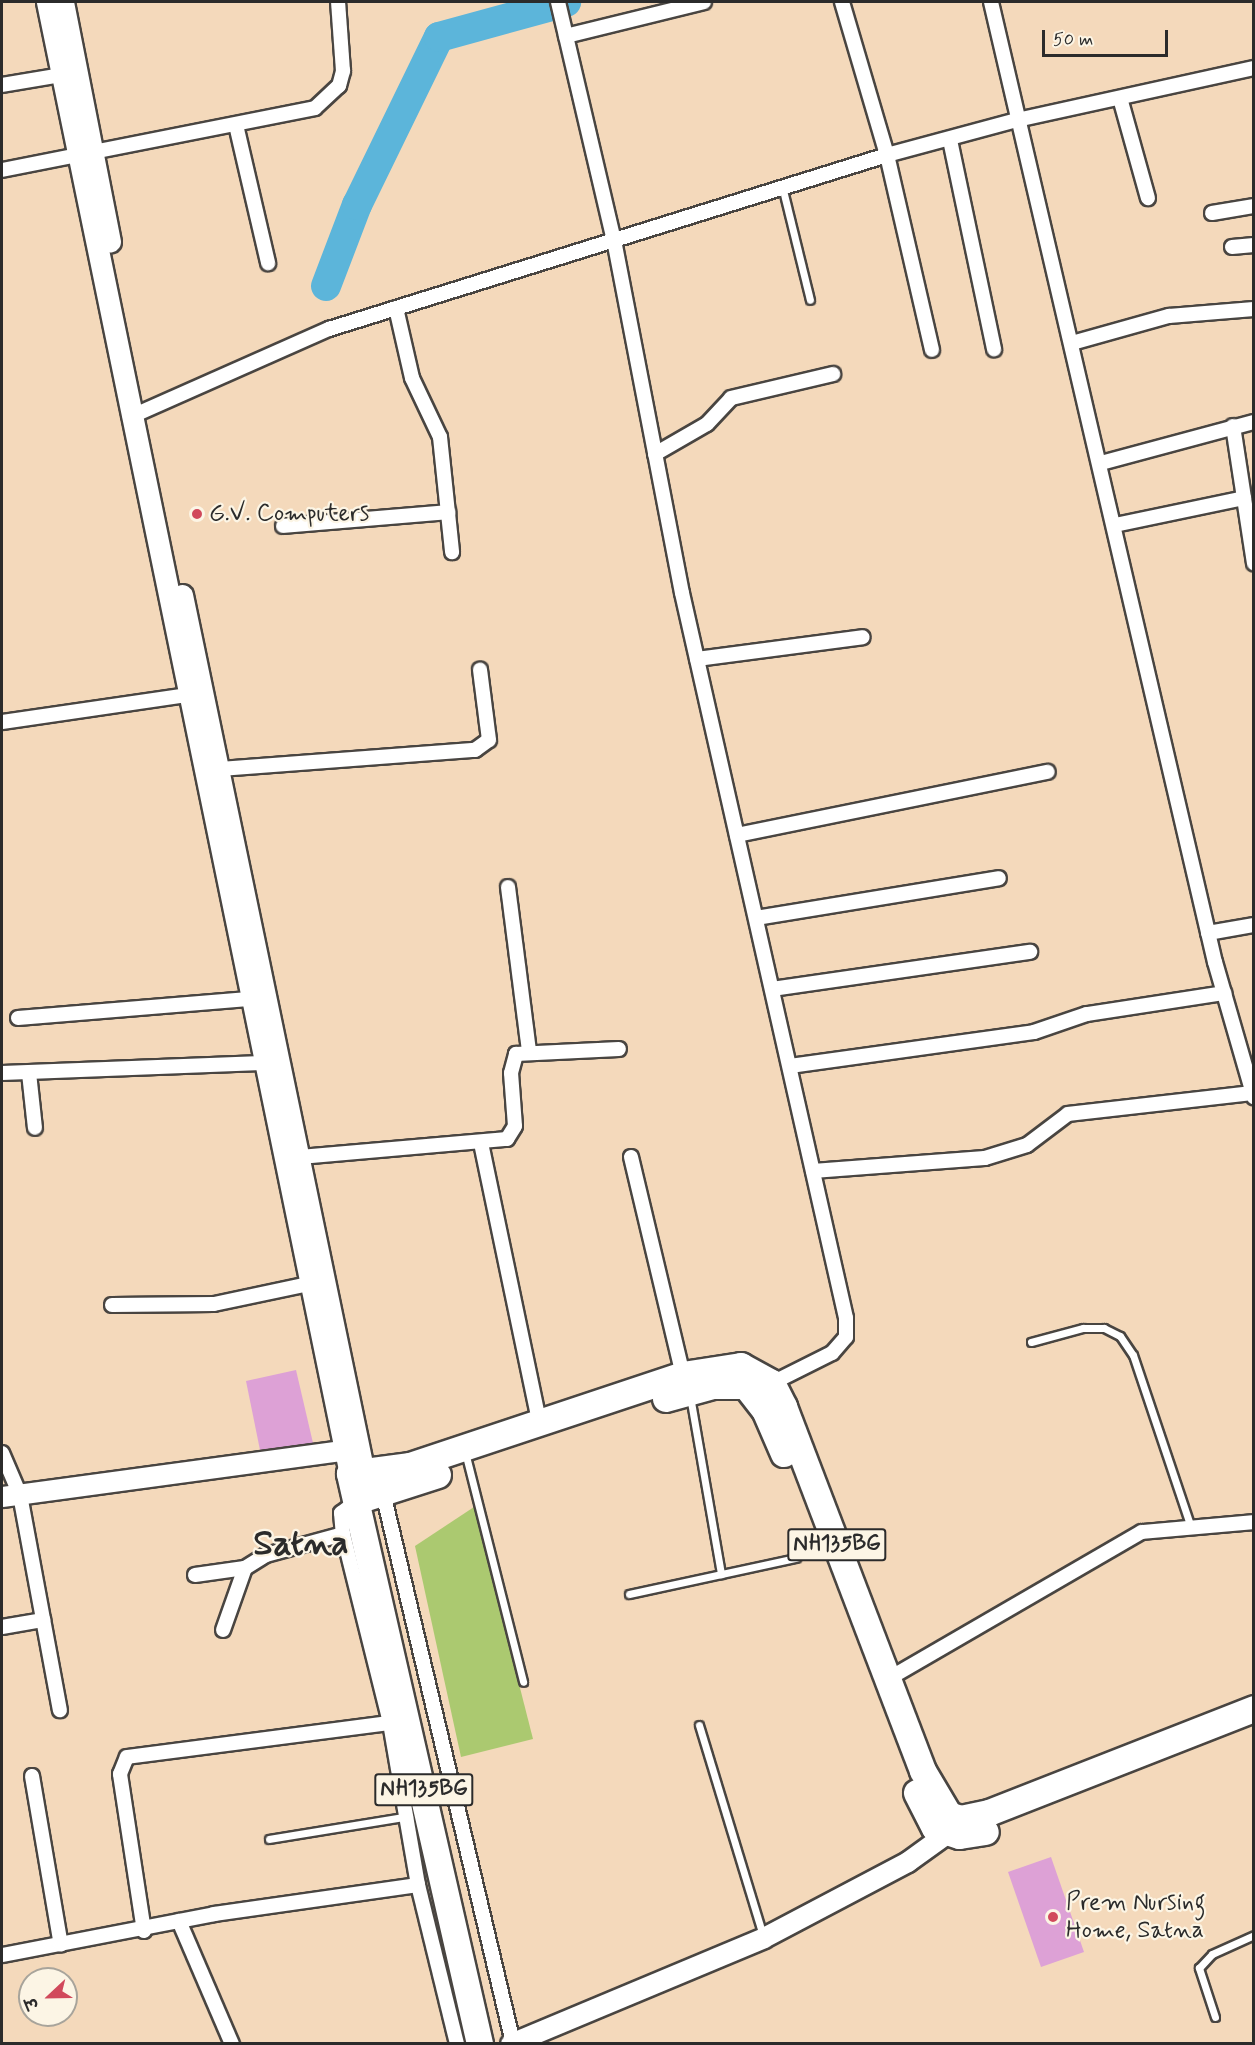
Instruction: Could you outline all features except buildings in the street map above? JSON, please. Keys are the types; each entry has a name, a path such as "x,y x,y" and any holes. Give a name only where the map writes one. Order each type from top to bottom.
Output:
{"highway":[{"name":"NH135BG","path":"480,2043 358,1532 370,1497 540,1426 741,1366 772,1383 888,1679 941,1807 961,1819 989,1813 1254,1709"},
{"name":"NH135BG","path":"352,1466 410,1467 467,1457 686,1383 729,1383 746,1386 765,1410 912,1782 935,1828 947,1834"},
{"name":"NH135BG","path":"352,1466 370,1497"},
{"path":"947,1834 994,1830 1254,1725"}],"main road":[{"path":"47,2 61,75 86,157"},
{"path":"63,2 86,157 248,999 308,1284 352,1466"},
{"path":"136,414 220,769 300,1157 352,1466"}],"street":[{"path":"2,170 86,157 315,108 339,86 338,2"},
{"path":"558,2 614,240 697,659 790,1066 846,1337 831,1353 772,1383"},
{"path":"565,30 704,2"},
{"path":"842,2 886,155 932,350"},
{"path":"813,1171 985,1158 1027,1145 1068,1114 1253,1095 1208,933 1101,463 1017,120 991,2"},
{"path":"136,414 329,329 783,190 886,155 950,140 1017,120 1254,68"},
{"path":"2,85 61,75"},
{"path":"1120,98 1148,198"},
{"path":"236,125 268,263"},
{"path":"950,140 994,349"},
{"path":"1212,213 1254,206"},
{"path":"1232,247 1254,245"},
{"path":"396,308 412,378 440,437 452,552"},
{"path":"1071,343 1169,316 1254,309"},
{"path":"655,454 707,424 731,399 833,374"},
{"path":"1101,463 1254,422"},
{"path":"1233,426 1244,498 1250,518 1254,562"},
{"path":"1115,525 1244,498"},
{"path":"284,526 448,512"},
{"path":"697,659 863,637"},
{"path":"220,769 475,750 489,740 480,670"},
{"path":"2,722 188,695"},
{"path":"737,835 1048,772"},
{"path":"756,918 999,878"},
{"path":"508,887 529,1050"},
{"path":"1208,933 1254,925"},
{"path":"772,989 1030,952"},
{"path":"790,1066 1034,1032 1087,1014 1224,993"},
{"path":"18,1018 248,999"},
{"path":"300,1157 481,1143 512,1135 512,1061 529,1050 619,1049"},
{"path":"2,1073 262,1063"},
{"path":"29,1072 35,1128"},
{"path":"481,1143 540,1426"},
{"path":"631,1157 686,1383"},
{"path":"112,1305 214,1304 308,1284"},
{"path":"2,1453 44,1620 60,1710"},
{"path":"11,1496 352,1466"},
{"path":"370,1497 512,2043 764,1938 908,1862 947,1834"},
{"path":"888,1679 1142,1532 1190,1524 1226,1527 1254,1522"},
{"path":"195,1575 245,1568 266,1555 358,1532 390,1723 410,1816 418,1885 457,2043"},
{"path":"223,1630 245,1568"},
{"path":"2,1627 44,1620"},
{"path":"144,1931 120,1774 127,1757 390,1723"},
{"path":"32,1776 61,1945"},
{"path":"2,1955 144,1931 179,1921 418,1885"},
{"path":"179,1921 232,2043"}],"lane":[{"path":"783,190 810,300"},
{"path":"1031,1342 1083,1328 1104,1328 1120,1336 1133,1355 1190,1524"},
{"path":"686,1383 722,1574"},
{"path":"467,1457 523,1682"},
{"path":"629,1594 796,1558"},
{"path":"699,1725 764,1938"},
{"path":"269,1839 410,1816"},
{"path":"1215,2017 1199,1968 1212,1954 1254,1935"}],"green space":[{"path":"474,1507 533,1739 461,1757 415,1546"}],"waterway":[{"path":"326,286 357,205 439,37 566,2"}],"place":[{"name":"G.V. Computers","path":"197,514"},
{"name":"Prem Nursing Home, Satna","path":"1053,1917"}],"district":[{"name":"Satna","path":"301,1545"}]}
